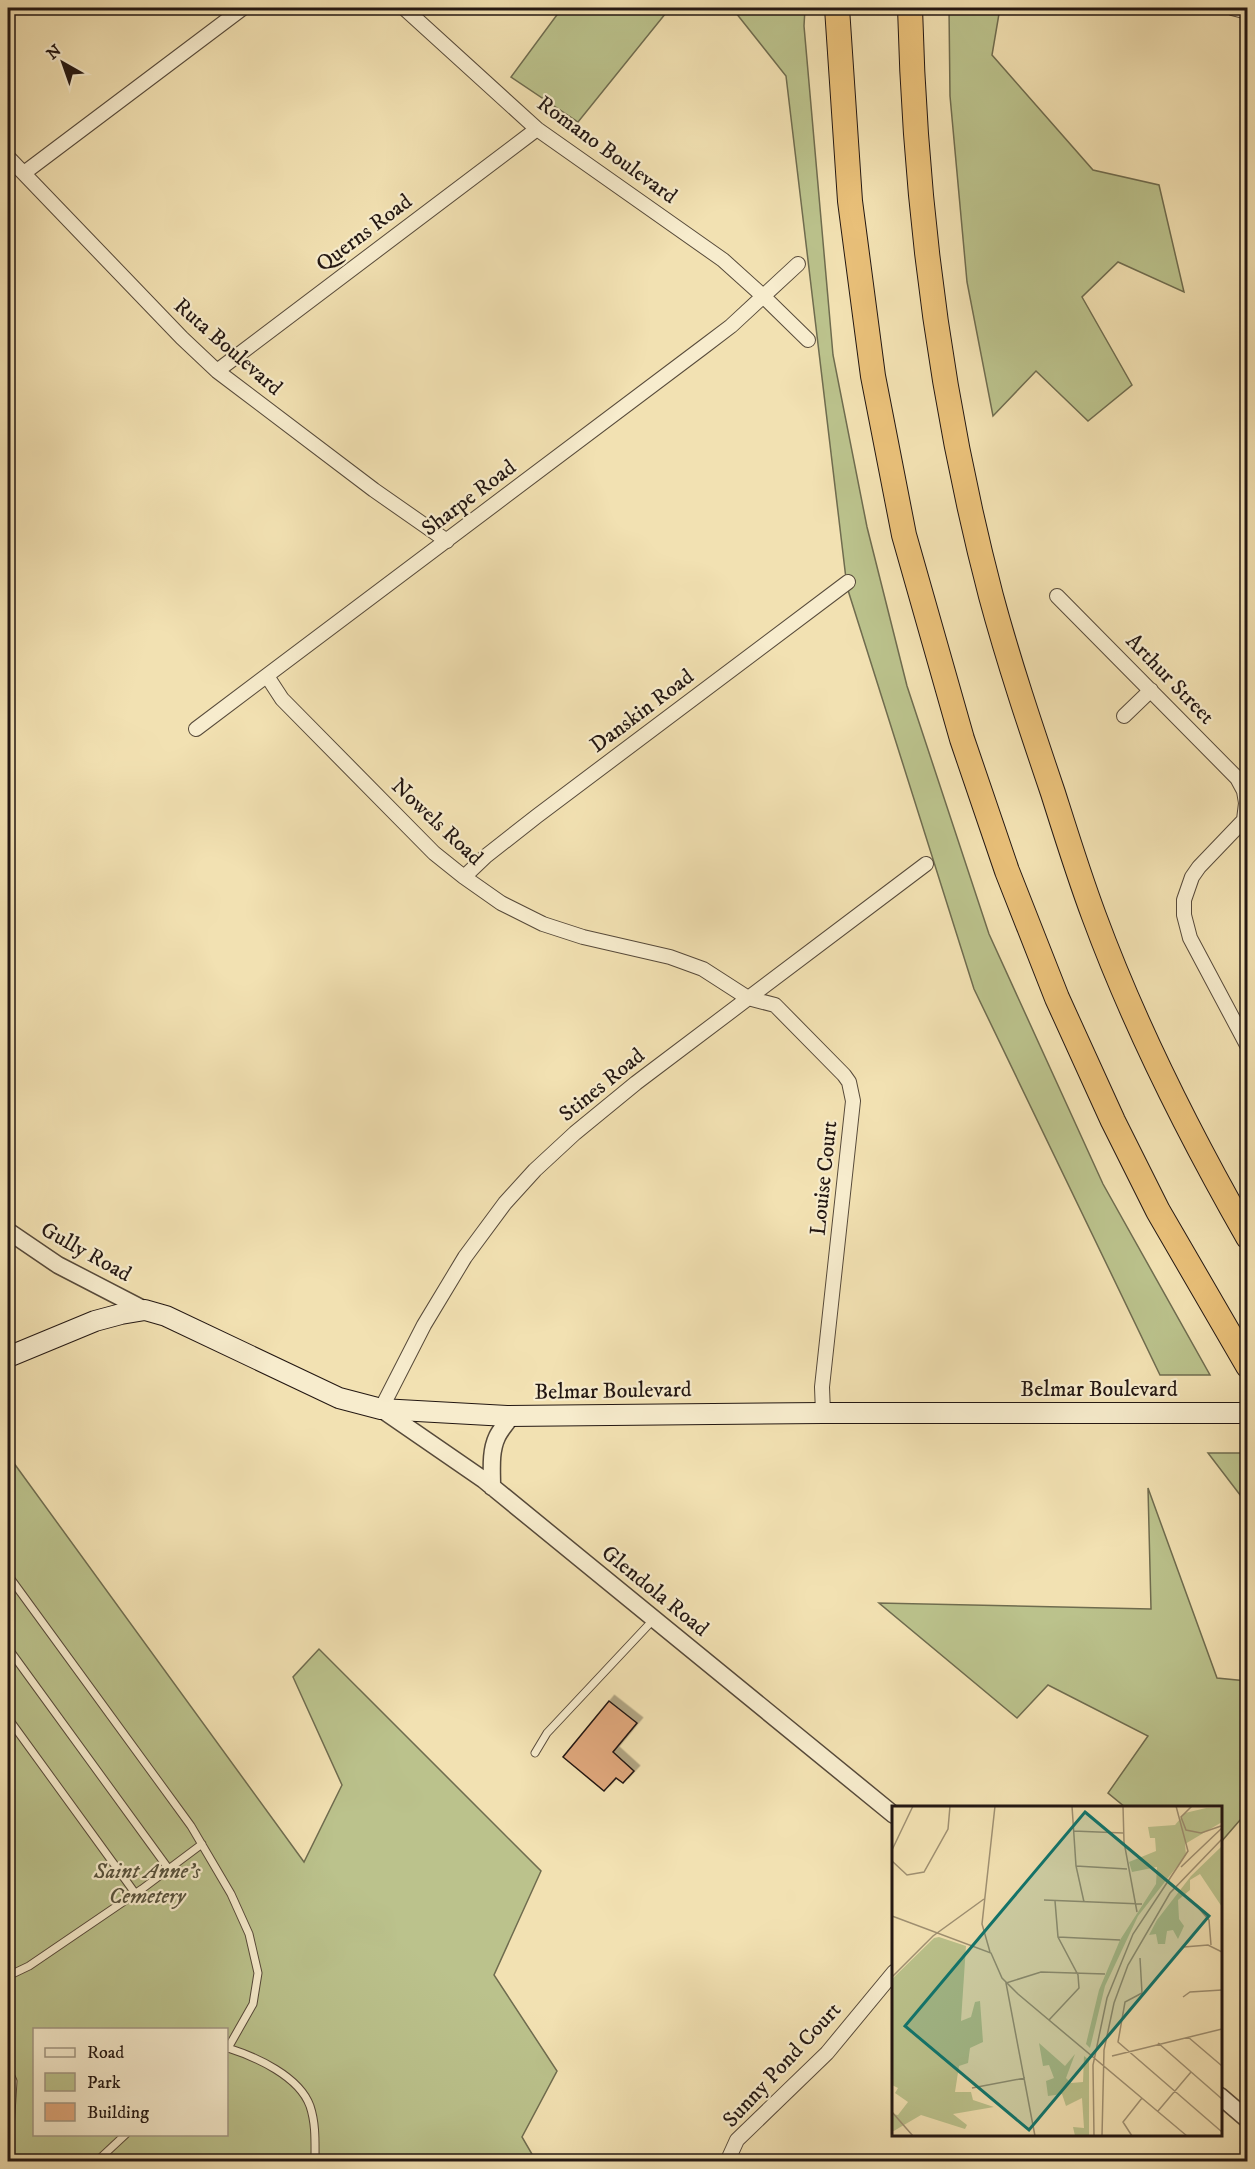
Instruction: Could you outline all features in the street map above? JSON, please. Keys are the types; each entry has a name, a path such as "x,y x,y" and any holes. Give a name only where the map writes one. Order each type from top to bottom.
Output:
{"highway":[{"path":"837,8 850,201 873,376 904,535 962,739 1006,871 1057,999 1158,1211 1248,1366"},
{"path":"910,8 918,166 930,269 946,381 967,492 994,605 1018,692 1094,915 1155,1060 1190,1131 1248,1237"}],"main road":[{"name":"Belmar Boulevard","path":"145,1310 166,1316 339,1398 381,1409 511,1416 1243,1413"},
{"path":"8,1357 95,1321 145,1310"}],"street":[{"path":"24,173 243,8"},
{"name":"Romano Boulevard","path":"405,8 537,129 723,260 808,340"},
{"path":"1232,8 1248,12"},
{"name":"Querns Road","path":"217,371 537,129"},
{"name":"Ruta Boulevard","path":"8,157 182,338 217,371 355,476 447,541"},
{"name":"Sharpe Road","path":"196,729 731,326 798,264"},
{"name":"Danskin Road","path":"464,877 486,856 537,816 848,582"},
{"name":"Arthur Street","path":"1057,596 1237,778 1244,791 1246,803 1244,820 1192,877 1184,900 1184,915 1190,938 1248,1047"},
{"name":"Nowels Road","path":"267,676 282,699 434,853 501,903 543,924 583,938 660,954 690,964 703,969 748,998"},
{"path":"1124,716 1151,690"},
{"name":"Stines Road","path":"381,1409 424,1325 465,1257 520,1186 575,1132 926,864"},
{"name":"Louise Court","path":"748,998 775,1005 844,1075 853,1093 822,1387 823,1413"},
{"name":"Gully Road","path":"8,1231 58,1265 145,1310"},
{"name":"Glendola Road","path":"381,1409 492,1486 892,1813"},
{"path":"492,1486 492,1457 495,1444 498,1435 511,1416"},
{"name":"Sunny Pond Court","path":"727,2162 737,2140 827,2053 892,1974"},
{"path":"1222,2097 1248,2120"}],"lane":[{"path":"8,1575 123,1735 165,1789 231,1894 249,1934 258,1973 253,2004 228,2047"},
{"path":"535,1753 547,1733 654,1619"},
{"path":"8,1648 168,1868"},
{"path":"8,1718 135,1893"},
{"path":"8,1976 29,1966 201,1844"},
{"path":"228,2049 248,2054 283,2074 309,2103 315,2126 315,2162"},
{"path":"8,2069 13,2082 8,2162"},
{"path":"96,2162 124,2136"}],"green space":[{"path":"562,8 670,8 578,122 511,77"},
{"path":"732,8 805,8 804,26 833,355 867,527 907,686 989,934 1103,1184 1210,1375 1160,1375 974,989 847,587 786,76"},
{"path":"949,8 1000,8 992,55 1093,170 1159,185 1184,292 1118,262 1082,297 1132,385 1088,421 1036,371 993,416 967,282 950,96"},
{"path":"1208,1453 1247,1453 1247,1504"},
{"name":"Saint Anne's Cemetery","path":"8,1455 304,1862 342,1785 293,1677 319,1649 541,1871 494,1975 557,2071 522,2137 536,2161 8,2161"},
{"path":"1148,1488 1217,1678 1247,1681 1247,1812 1222,1841 1222,1806 1124,1806 1108,1793 1148,1736 1048,1685 1017,1718 879,1603 1151,1609"}],"building":[{"path":"609,1701 637,1723 613,1752 634,1771 623,1783 616,1778 604,1791 563,1757"}]}
